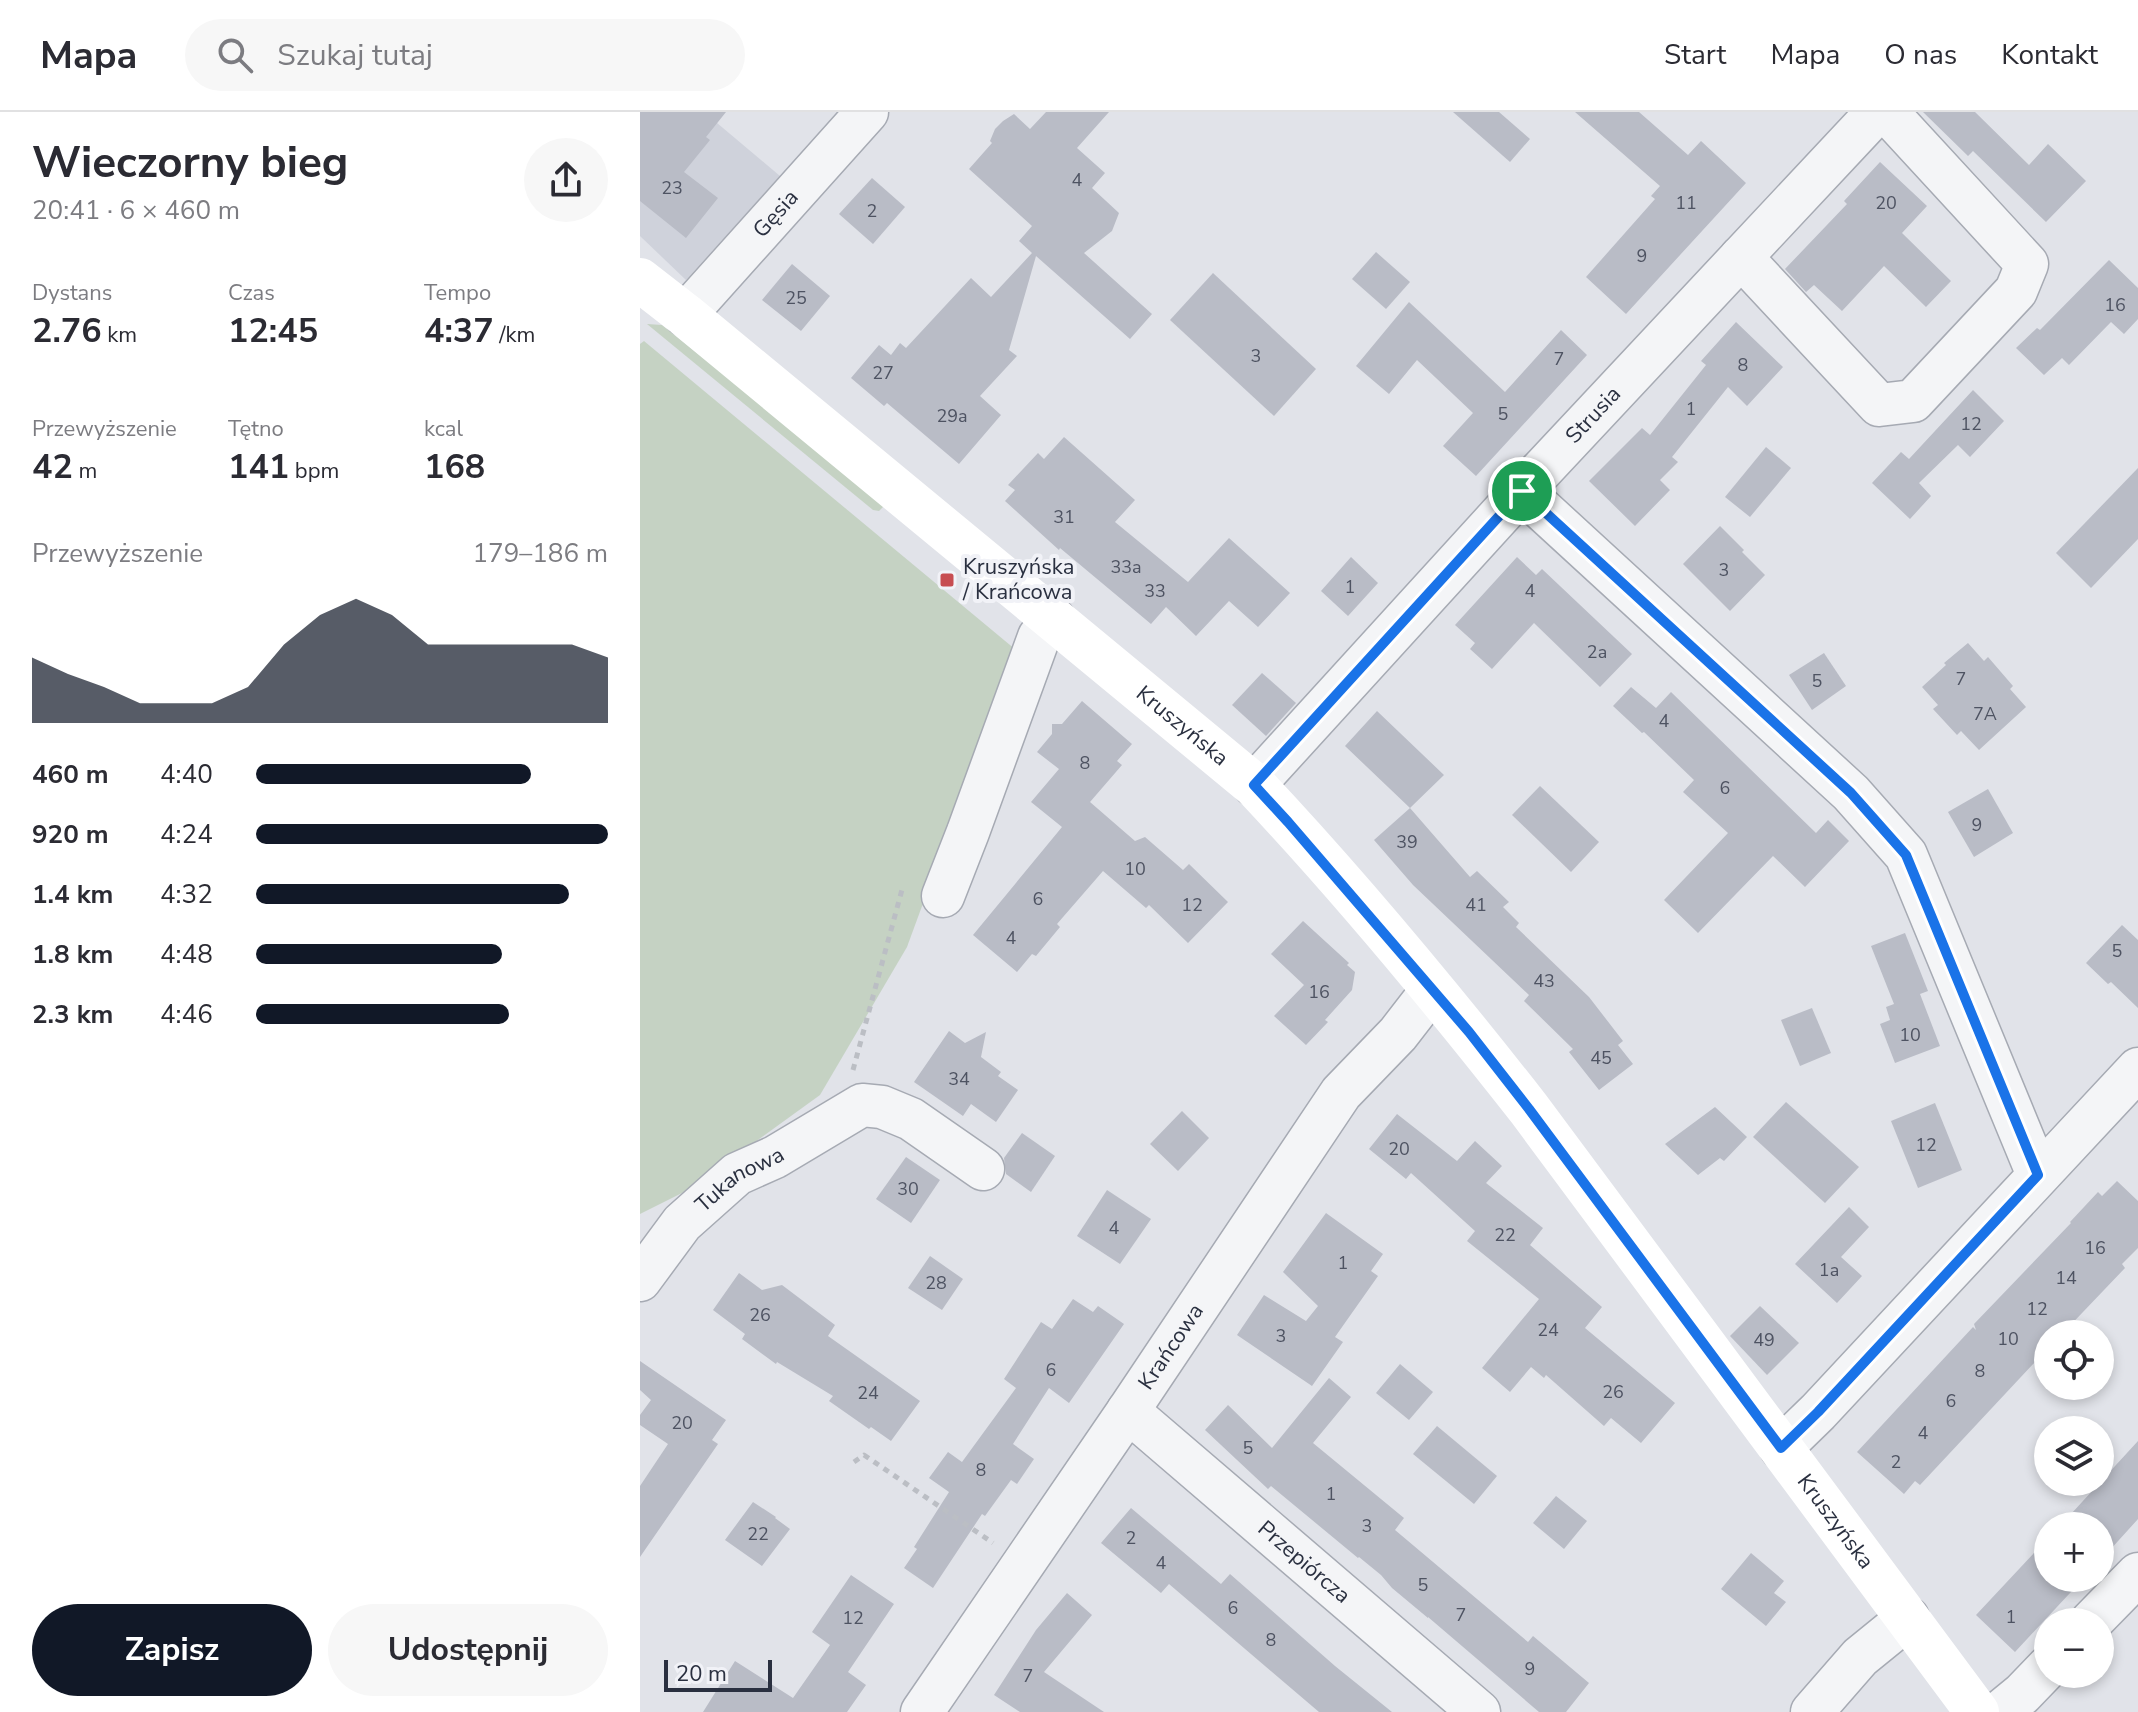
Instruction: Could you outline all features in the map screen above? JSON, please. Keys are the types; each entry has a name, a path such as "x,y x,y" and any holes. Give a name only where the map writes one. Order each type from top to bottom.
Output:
{"street":[{"name":"Gęsia","path":"685,315 867,112"},
{"name":"Strusia","path":"1254,785 1522,491 1877,112"},
{"path":"1741,257 1879,405 1913,401 2016,291 2027,264 1887,112"},
{"name":"Kruszyńska","path":"642,285 685,315 1254,785 1469,1032 1977,1712"},
{"path":"1522,491 1851,793 1906,855 2038,1175"},
{"path":"943,896 1039,637 1054,619"},
{"name":"Krańcowa","path":"922,1712 1341,1093 1398,1034 1432,990"},
{"path":"1781,1448 2138,1069"},
{"path":"862,1105 882,1107 911,1119 983,1169"},
{"name":"Tukanowa","path":"640,1280 682,1223 737,1174 775,1157 862,1105"},
{"name":"Przepiórcza","path":"1128,1411 1479,1712"},
{"path":"2105,1608 2138,1574"},
{"path":"1812,1712 1860,1657 1908,1618"},
{"path":"2000,1712 2034,1682"}],"path":[{"path":"862,1105 852,1075 904,883 943,896"},
{"path":"854,1462 864,1455 1023,1564"}],"shaded area":[{"path":"704,112 780,176 686,280 640,236 640,152"}],"green space":[{"path":"647,324 662,325 886,504 879,511 873,510"},
{"path":"644,341 1016,650 907,947 820,1095 690,1189 640,1214 640,344"}],"building":[{"path":"640,112 726,112 706,137 710,140 684,172 718,198 686,238 640,201"},
{"path":"1046,112 1109,112 1077,148 1105,173 1092,188 1119,213 1112,231 1084,253 1152,314 1130,339 1036,256 1009,350 1017,356 980,396 1001,415 959,464 887,403 884,406 851,378 879,345 891,355 900,343 906,348 971,278 991,297 1032,253 1019,241 1032,226 969,169 992,143 995,129 1003,121 1014,114 1030,129"},
{"path":"1453,112 1499,112 1530,139 1510,162"},
{"path":"1575,112 1639,112 1688,155 1701,141 1746,183 1626,314 1586,277 1655,199 1651,196 1660,186"},
{"path":"1923,112 1975,112 2029,165 2048,144 2086,181 2046,222 1973,151 1968,156"},
{"path":"1880,162 1927,206 1902,233 1951,281 1926,307 1884,266 1842,311 1814,285 1806,292 1785,269 1847,204 1844,201"},
{"path":"872,178 905,207 873,244 839,214"},
{"path":"1376,252 1410,282 1386,309 1352,279"},
{"path":"2109,260 2138,288 2138,319 2124,334 2111,322 2069,365 2062,358 2044,375 2016,348 2037,328 2040,330"},
{"path":"792,264 830,296 801,331 762,300"},
{"path":"1213,273 1316,369 1274,416 1170,320"},
{"path":"1409,302 1505,392 1561,330 1587,355 1476,476 1443,446 1473,413 1417,360 1389,394 1356,366"},
{"path":"1736,322 1783,367 1747,406 1728,387 1672,457 1678,462 1660,480 1670,490 1635,526 1589,481 1642,428 1650,435 1706,365 1701,361"},
{"path":"1973,390 2004,421 1970,457 1958,445 1919,483 1931,496 1910,519 1872,483 1901,452 1909,459"},
{"path":"1064,437 1135,500 1115,522 1188,582 1229,538 1290,593 1258,627 1229,601 1196,636 1166,607 1151,624 1059,550 1005,501 1015,490 1008,485 1038,453 1044,459"},
{"path":"1766,447 1791,468 1750,517 1725,497"},
{"path":"2138,468 2138,539 2091,588 2056,553"},
{"path":"1720,526 1765,575 1730,611 1683,564"},
{"path":"1351,557 1378,583 1348,616 1321,591"},
{"path":"1517,557 1536,575 1542,569 1632,654 1600,687 1534,623 1492,669 1470,649 1475,643 1455,625"},
{"path":"1968,643 1984,661 1988,657 2026,707 1979,750 1961,731 1957,735 1933,709 1938,705 1922,687"},
{"path":"1824,653 1846,686 1812,710 1789,675"},
{"path":"1262,673 1296,703 1266,736 1232,705"},
{"path":"1631,687 1656,708 1671,692 1816,833 1828,820 1849,841 1805,887 1773,856 1698,933 1664,900 1728,833 1683,792 1694,780 1613,706"},
{"path":"1082,701 1132,744 1117,761 1122,765 1090,802 1135,841 1145,837 1183,870 1189,864 1228,902 1188,943 1149,905 1146,908 1103,871 1057,924 1060,927 1036,956 1032,954 1017,972 973,935 1062,827 1031,802 1059,769 1037,752 1052,734 1052,724 1062,724"},
{"path":"1377,711 1444,775 1410,808 1345,746"},
{"path":"1540,786 1599,842 1571,872 1512,815"},
{"path":"1988,789 2013,833 1974,857 1948,812"},
{"path":"1410,808 1470,877 1477,871 1509,902 1503,907 1519,923 1516,927 1589,997 1623,1041 1618,1045 1633,1064 1599,1090 1569,1052 1573,1049 1524,1001 1529,995 1413,885 1374,840"},
{"path":"1303,921 1355,972 1352,990 1306,1045 1274,1016 1304,985 1271,954"},
{"path":"2122,925 2138,940 2138,1008 2086,963"},
{"path":"1905,933 1928,991 1920,994 1940,1046 1895,1063 1880,1024 1890,1020 1886,1007 1894,1004 1871,946"},
{"path":"1812,1008 1831,1053 1800,1066 1781,1020"},
{"path":"949,1031 965,1043 986,1032 981,1057 1001,1072 998,1076 1018,1090 996,1122 971,1104 963,1116 914,1082"},
{"path":"1786,1102 1859,1167 1825,1203 1753,1137"},
{"path":"1935,1103 1962,1170 1918,1188 1891,1121"},
{"path":"1715,1107 1747,1137 1724,1161 1720,1158 1698,1175 1665,1144"},
{"path":"1182,1111 1209,1138 1178,1171 1150,1144"},
{"path":"1397,1114 1457,1161 1475,1141 1502,1166 1486,1183 1543,1228 1530,1245 1602,1307 1585,1328 1675,1403 1641,1443 1611,1418 1604,1426 1546,1375 1544,1378 1531,1367 1510,1392 1482,1368 1539,1299 1467,1241 1475,1231 1411,1173 1406,1179 1369,1149"},
{"path":"1022,1133 1055,1156 1031,1192 1006,1174 1004,1158"},
{"path":"906,1157 940,1180 911,1223 876,1199"},
{"path":"2117,1181 2138,1201 2138,1248 2122,1264 2125,1268 2075,1320 2034,1320 2034,1363 1920,1485 1915,1481 1904,1494 1857,1452 1973,1327 1976,1330 1974,1324 2098,1192 2102,1196"},
{"path":"1107,1190 1151,1219 1120,1264 1077,1236"},
{"path":"1849,1207 1869,1227 1841,1257 1862,1276 1837,1303 1795,1264"},
{"path":"1326,1213 1383,1254 1371,1271 1378,1276 1335,1337 1343,1342 1312,1386 1237,1335 1264,1295 1306,1321 1318,1306 1283,1272"},
{"path":"930,1256 963,1279 942,1310 908,1288"},
{"path":"739,1273 762,1290 782,1285 835,1325 828,1336 920,1401 891,1441 829,1401 833,1396 776,1364 742,1339 745,1334 713,1310"},
{"path":"1073,1299 1093,1312 1098,1306 1124,1324 1069,1403 1049,1388 1013,1444 1034,1459 1017,1484 1011,1480 985,1516 982,1514 933,1588 904,1568 949,1492 929,1478 948,1452 962,1462 1016,1388 1004,1379 1041,1322 1052,1329"},
{"path":"1760,1306 1799,1343 1767,1375 1730,1336"},
{"path":"640,1361 726,1420 712,1440 718,1444 640,1557 640,1486 668,1444 640,1425 640,1415 651,1400 640,1390"},
{"path":"1400,1364 1433,1392 1409,1420 1376,1393"},
{"path":"1329,1378 1351,1397 1313,1443 1404,1518 1395,1530 1528,1642 1533,1636 1589,1683 1566,1712 1539,1712 1392,1588 1381,1575 1271,1486 1268,1489 1205,1430 1228,1405 1272,1448"},
{"path":"1437,1426 1497,1476 1474,1504 1413,1454"},
{"path":"2138,1441 2138,1519 2114,1546 2114,1512 2073,1512 2088,1496 2114,1496 2114,1467"},
{"path":"1556,1496 1587,1521 1564,1549 1533,1523"},
{"path":"753,1502 790,1529 762,1566 725,1540"},
{"path":"1131,1508 1221,1584 1230,1574 1392,1712 1319,1712 1169,1584 1161,1593 1101,1543"},
{"path":"1751,1553 1784,1581 1774,1593 1786,1602 1766,1626 1721,1589"},
{"path":"2034,1553 2034,1592 2071,1592 2056,1608 2034,1608 2034,1632 2015,1652 1976,1615"},
{"path":"851,1575 894,1604 848,1672 866,1685 847,1712 703,1712 735,1661 793,1698 830,1645 812,1632"},
{"path":"1067,1593 1092,1615 1044,1672 1104,1712 1020,1712 994,1695 1036,1630"}],"place":[{"name":"Kruszyńska / Krańcowa","path":"947,580"}],"route":[{"path":"1522,491 1851,793 1906,855 2038,1175 1781,1448 1469,1032 1254,785 1522,491"}]}
